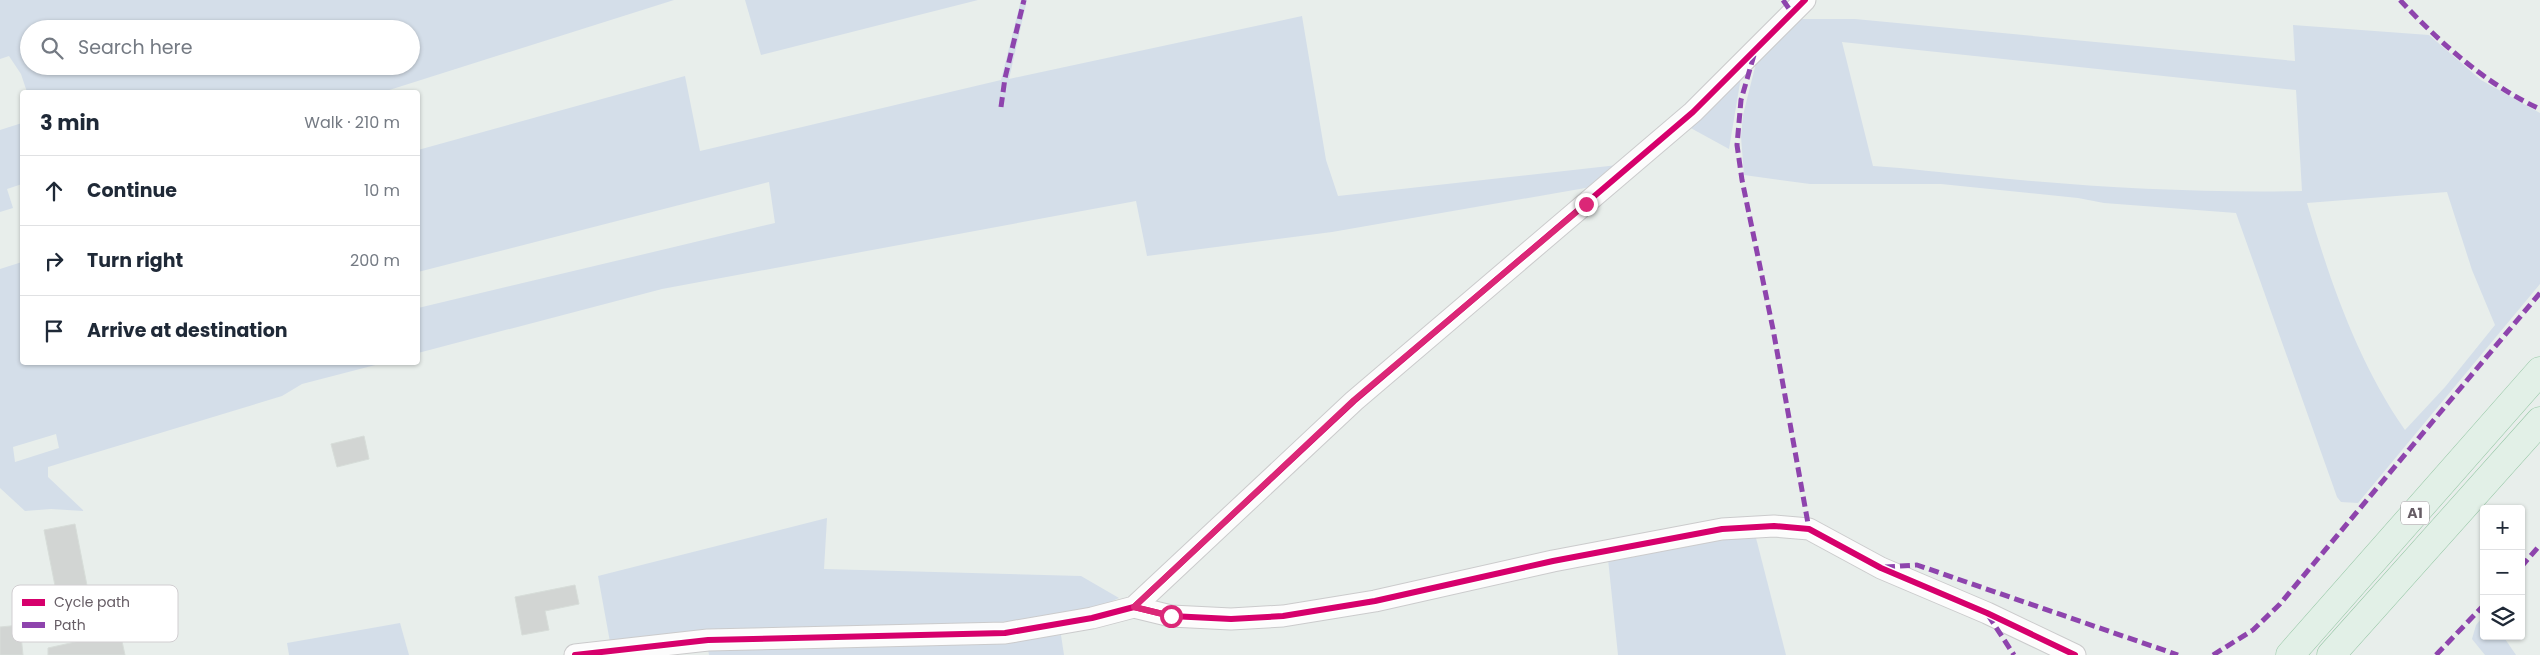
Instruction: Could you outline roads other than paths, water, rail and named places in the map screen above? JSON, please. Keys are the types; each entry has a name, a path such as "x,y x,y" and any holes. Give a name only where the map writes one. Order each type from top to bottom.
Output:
{"highway":[{"name":"A1","path":"2290,655 2540,371"},
{"name":"A1","path":"2331,655 2540,422"}],"street":[{"path":"1134,607 1354,400 1693,112 1806,0"},
{"path":"575,655 708,640 1006,633 1092,618 1134,607 1171,616 1232,619 1283,616 1375,601 1553,561 1722,529 1774,526 1809,529 1880,568 1987,613 2076,655"}]}
